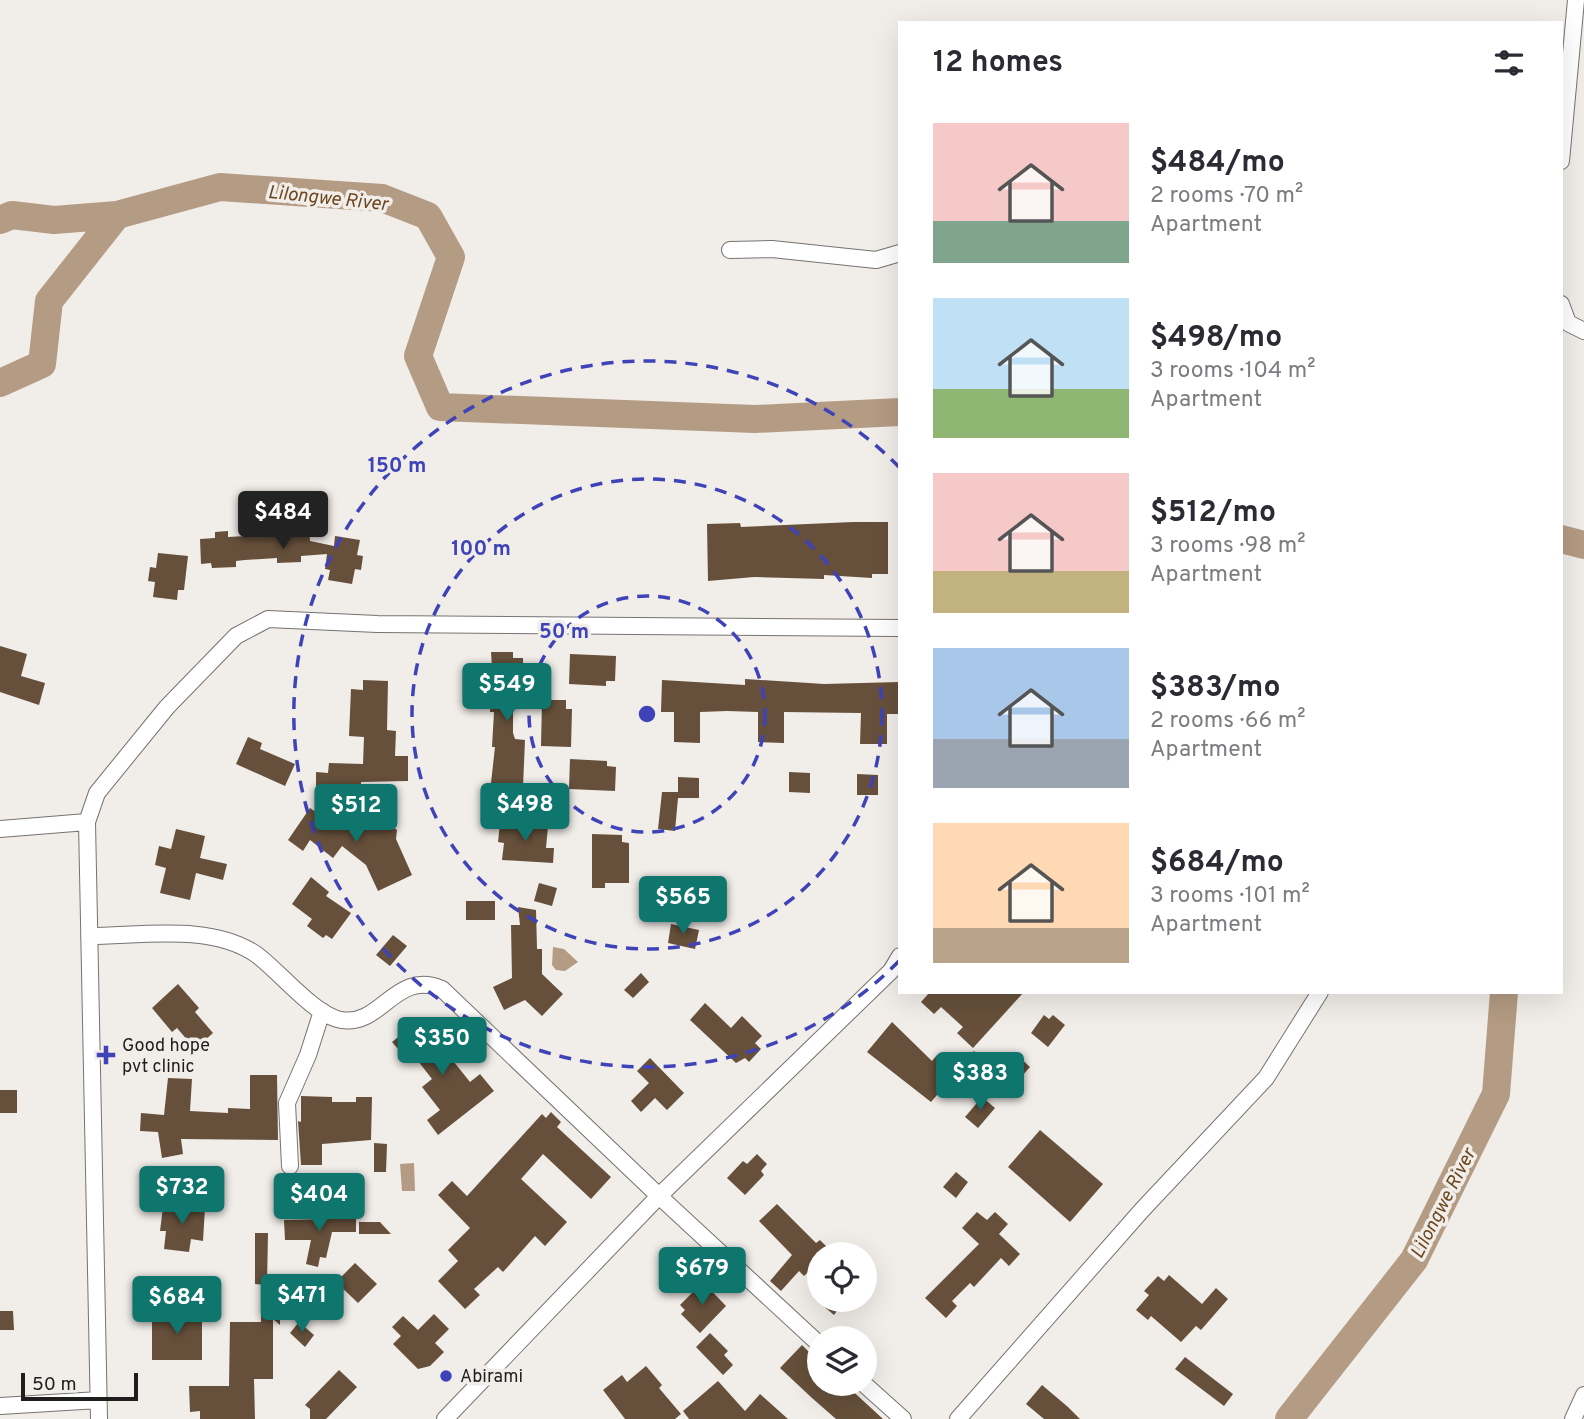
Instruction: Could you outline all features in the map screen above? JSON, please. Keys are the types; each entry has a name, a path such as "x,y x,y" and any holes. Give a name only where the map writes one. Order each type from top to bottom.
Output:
{"street":[{"path":"1563,140 1576,0"},
{"path":"730,250 772,249 876,260 898,254"},
{"path":"1563,309 1568,323 1584,331"},
{"path":"99,1419 87,822 97,793 167,707 236,636 268,619 377,624 898,628"},
{"path":"0,828 87,822"},
{"path":"89,936 198,936 239,945 256,955 332,1018 355,1020 366,1016 407,987 431,984 442,989 807,1333"},
{"path":"444,1419 659,1196 891,971 898,959"},
{"path":"958,1419 1142,1210 1266,1078 1319,994"},
{"path":"290,1166 287,1103 308,1055 322,1011"},
{"path":"1573,1419 1584,1395"},
{"path":"877,1396 903,1419"},
{"path":"0,1406 99,1400"}],"shaded area":[{"path":"553,947 564,949 578,962 565,971 556,970 552,965"},
{"path":"414,1163 415,1191 402,1191 400,1164"},
{"path":"288,1190 321,1190 321,1208 312,1208 312,1203 288,1204"}],"building":[{"path":"888,522 888,574 872,574 872,578 824,575 824,579 754,577 708,581 707,524 740,523 741,527"},
{"path":"293,526 293,532 309,531 310,541 334,546 335,536 360,540 357,555 363,556 361,570 355,569 352,584 328,580 330,570 325,569 327,554 301,556 301,562 277,563 277,558 236,561 236,567 212,568 211,563 201,564 200,539 215,538 215,532 228,531 228,537 265,535 280,533 280,527"},
{"path":"158,553 188,556 184,590 178,590 177,600 153,597 155,582 148,581 150,567 156,568"},
{"path":"0,646 27,654 21,676 45,683 39,705 0,692"},
{"path":"491,652 513,652 513,658 523,658 523,706 513,706 513,733 515,739 525,740 523,787 513,786 513,793 490,792 495,747 492,747 494,712 490,712 491,697 494,697"},
{"path":"570,654 616,656 615,681 606,681 606,686 569,684"},
{"path":"745,679 824,684 898,682 898,714 887,714 887,744 860,744 861,713 784,712 784,743 758,742 758,712 727,711 700,712 700,743 674,742 674,712 661,712 662,680 745,685"},
{"path":"363,680 388,681 387,730 396,731 395,756 408,756 408,781 361,782 361,785 343,785 343,788 316,788 316,772 328,773 329,763 363,764 364,737 349,736 351,689 363,690"},
{"path":"542,700 566,700 566,709 572,709 571,747 541,746"},
{"path":"248,737 262,743 260,749 295,764 285,786 236,764"},
{"path":"570,759 607,761 607,766 616,767 615,791 569,789"},
{"path":"789,772 810,773 810,793 789,792"},
{"path":"857,774 878,775 878,795 857,795"},
{"path":"678,777 699,778 699,798 678,798 675,831 658,829 662,792 678,792"},
{"path":"347,806 372,826 384,821 397,830 396,839 412,875 378,891 366,865 342,846 333,858 310,840 303,851 288,840 310,808 333,824"},
{"path":"500,823 548,826 546,848 554,848 553,863 502,860 504,843 498,842"},
{"path":"176,829 205,836 200,858 227,864 223,880 196,873 190,900 160,893 166,868 155,865 159,846 171,849"},
{"path":"592,834 622,835 622,842 629,843 629,883 605,883 605,888 592,888"},
{"path":"311,877 329,892 326,896 351,913 332,939 326,935 323,938 307,926 312,919 292,904"},
{"path":"539,883 557,888 552,906 534,901"},
{"path":"466,901 495,901 495,920 466,920"},
{"path":"518,907 536,910 537,949 542,949 542,974 563,994 542,1016 525,1000 504,1010 493,987 512,978 511,925 520,925"},
{"path":"671,924 699,930 695,949 668,943"},
{"path":"393,935 407,946 390,966 376,955"},
{"path":"641,973 649,982 633,998 624,990"},
{"path":"178,984 199,1008 195,1012 213,1033 195,1049 177,1028 172,1032 152,1008"},
{"path":"928,994 1022,994 973,1048 957,1033 963,1027 941,1007 934,1014 921,1002"},
{"path":"705,1003 731,1028 742,1016 762,1036 755,1043 761,1049 749,1062 745,1058 736,1063 690,1020"},
{"path":"1044,1015 1049,1019 1053,1015 1065,1025 1048,1047 1031,1033"},
{"path":"424,1017 436,1033 431,1037 452,1063 454,1062 470,1082 480,1074 494,1091 438,1135 427,1120 440,1110 422,1087 432,1079 411,1052 405,1057 392,1042"},
{"path":"892,1022 932,1061 937,1055 955,1071 974,1051 987,1063 967,1085 955,1074 931,1102 867,1052"},
{"path":"1017,1055 1030,1067 1011,1088 997,1076"},
{"path":"650,1058 684,1093 667,1110 655,1098 641,1112 631,1101 649,1083 637,1071"},
{"path":"250,1075 277,1075 278,1140 181,1139 183,1154 162,1158 158,1132 140,1131 141,1113 164,1115 168,1078 192,1079 190,1111 228,1113 228,1108 250,1109"},
{"path":"0,1090 17,1090 17,1113 0,1113"},
{"path":"301,1096 332,1097 332,1102 356,1102 356,1097 372,1097 371,1140 322,1144 322,1165 301,1165 298,1121 301,1122"},
{"path":"982,1097 995,1108 978,1128 965,1117"},
{"path":"551,1112 561,1122 557,1127 611,1177 591,1199 543,1154 521,1179 567,1222 545,1246 535,1236 503,1272 498,1267 474,1289 480,1295 465,1309 438,1281 458,1261 448,1250 470,1228 438,1195 452,1181 467,1196 542,1114 546,1118"},
{"path":"1040,1130 1103,1184 1070,1222 1008,1167"},
{"path":"374,1143 387,1144 386,1172 374,1172"},
{"path":"757,1154 767,1164 761,1171 764,1175 745,1195 727,1178 743,1161 747,1164"},
{"path":"956,1172 968,1182 956,1198 943,1187"},
{"path":"198,1181 221,1183 219,1201 196,1198"},
{"path":"170,1204 205,1208 203,1241 191,1239 189,1252 164,1249 166,1231 160,1231 163,1207 169,1208"},
{"path":"777,1204 815,1242 807,1242 807,1273 804,1276 799,1271 781,1291 770,1281 792,1255 759,1221"},
{"path":"977,1212 987,1220 995,1212 1008,1224 999,1234 1020,1254 1009,1266 1001,1258 974,1287 970,1283 952,1301 957,1306 946,1318 925,1298 979,1244 962,1228"},
{"path":"333,1214 356,1214 356,1232 332,1232 326,1258 320,1257 318,1267 306,1264 311,1240 285,1240 284,1220 333,1219"},
{"path":"359,1222 380,1222 391,1234 359,1234"},
{"path":"255,1233 268,1233 267,1285 255,1284"},
{"path":"355,1263 377,1284 358,1303 336,1282"},
{"path":"1169,1275 1202,1304 1216,1288 1228,1299 1201,1330 1196,1326 1181,1342 1151,1316 1148,1320 1136,1310 1149,1295 1144,1291 1158,1276 1164,1281"},
{"path":"703,1282 726,1306 700,1333 681,1314 685,1310 680,1305"},
{"path":"261,1293 276,1293 276,1298 280,1298 280,1325 273,1319 273,1379 254,1379 255,1419 200,1419 200,1411 190,1412 189,1386 229,1386 230,1322 261,1322"},
{"path":"0,1311 13,1311 14,1330 0,1330"},
{"path":"152,1311 202,1311 202,1360 152,1360"},
{"path":"434,1314 449,1329 435,1343 444,1352 430,1366 418,1369 393,1344 401,1336 392,1327 403,1316 418,1330"},
{"path":"299,1322 314,1335 305,1347 290,1333"},
{"path":"710,1333 728,1351 724,1355 733,1365 723,1375 696,1347"},
{"path":"802,1345 807,1350 807,1393 780,1368"},
{"path":"1185,1357 1233,1394 1224,1406 1175,1369"},
{"path":"646,1366 662,1385 659,1388 681,1414 675,1419 625,1419 603,1390 622,1375 627,1382"},
{"path":"339,1370 357,1387 326,1419 310,1419 310,1409 305,1405"},
{"path":"718,1381 745,1411 760,1394 788,1419 689,1419 683,1411"},
{"path":"1042,1385 1080,1419 1044,1419 1026,1404"},
{"path":"810,1396 858,1396 883,1419 836,1419"}],"waterway":[{"name":"Lilongwe River","path":"0,383 42,364 49,301 117,215 220,187 382,198 428,216 451,257 418,356 440,407 755,419 898,412"},
{"path":"0,220 12,215 54,220 117,215"},
{"path":"1563,540 1584,545"},
{"name":"Lilongwe River","path":"1289,1419 1414,1260 1496,1094 1504,994"}],"place":[{"name":"Good hope pvt clinic","path":"106,1055"},
{"name":"Abirami","path":"446,1376"}]}
